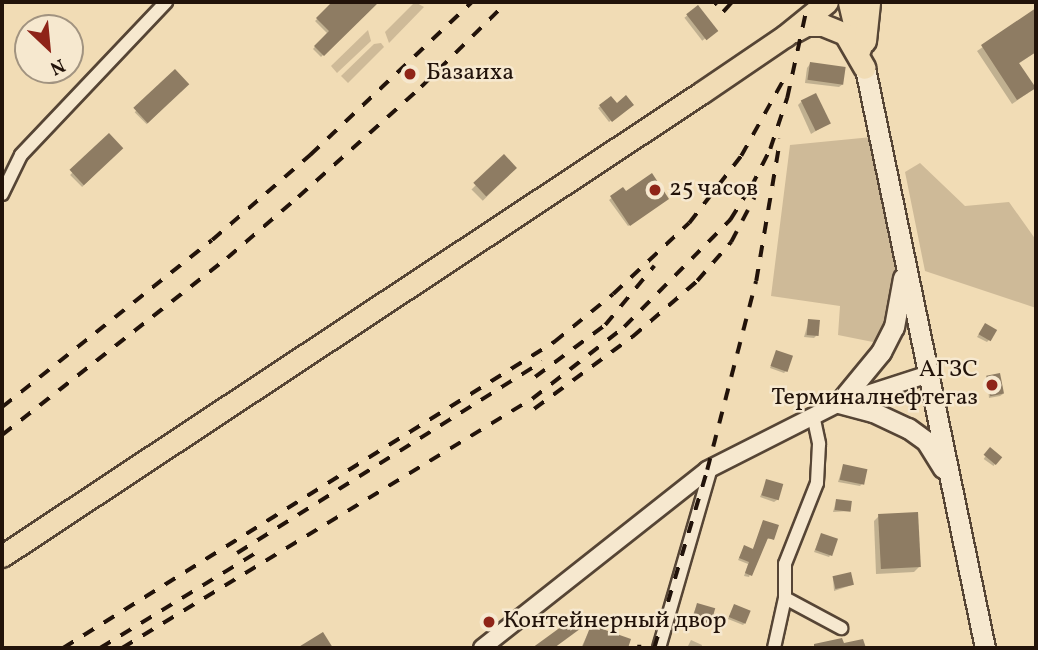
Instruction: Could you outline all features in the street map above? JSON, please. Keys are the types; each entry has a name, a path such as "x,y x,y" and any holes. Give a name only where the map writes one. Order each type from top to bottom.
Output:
{"highway":[{"path":"2,556 785,36 827,2"},
{"path":"849,2 865,68"},
{"path":"865,68 865,23 869,2"},
{"path":"785,36 806,25 823,25 845,34 865,68"}],"main road":[{"path":"865,68 985,648"},
{"path":"905,256 901,302 894,327 873,366 839,403 873,412 908,428 926,441 951,485"}],"street":[{"path":"2,194 21,155 166,2"},
{"path":"482,648 664,501 711,468 839,403 929,374"},
{"path":"774,648 785,598 785,564 817,483 819,444 813,415"},
{"path":"659,648 711,468"},
{"path":"785,598 841,628"}],"shaded area":[{"path":"415,2 424,7 389,43 385,32"},
{"path":"368,30 371,41 337,73 331,66"},
{"path":"381,43 384,47 348,83 341,76 374,44"},
{"path":"872,137 900,260 892,317 873,342 838,335 840,306 771,296 790,145"},
{"path":"920,163 965,206 1009,202 1036,240 1036,308 925,271 905,172"}],"building":[{"path":"332,2 379,2 324,56 314,46 329,31 316,18"},
{"path":"698,5 718,31 706,40 686,14"},
{"path":"1036,8 1036,52 1019,63 1036,88 1017,100 981,45"},
{"path":"810,62 846,67 843,85 807,80"},
{"path":"175,69 189,84 148,123 133,108"},
{"path":"816,93 831,124 816,131 801,100"},
{"path":"626,95 634,105 612,122 599,105 611,96 617,103"},
{"path":"109,133 123,148 84,185 70,170"},
{"path":"504,154 517,168 486,197 473,183"},
{"path":"652,173 669,199 630,226 610,196 623,187 626,191"},
{"path":"808,319 820,320 819,336 807,335"},
{"path":"985,323 997,330 991,341 978,334"},
{"path":"776,350 793,356 787,372 770,366"},
{"path":"1000,373 1004,394 990,396 986,376"},
{"path":"990,447 1002,457 996,465 984,455"},
{"path":"843,464 867,469 864,485 840,480"},
{"path":"766,479 783,484 779,500 761,495"},
{"path":"836,499 852,501 851,512 835,510"},
{"path":"918,512 921,567 881,569 878,514"},
{"path":"763,520 779,525 774,540 768,538 752,576 745,573 749,562 739,558 744,545 753,549"},
{"path":"821,533 838,539 832,556 815,550"},
{"path":"851,572 854,585 835,589 832,576"},
{"path":"697,603 715,608 711,624 693,618"},
{"path":"734,604 751,611 745,624 729,617"},
{"path":"576,616 584,626 554,648 532,648"},
{"path":"591,625 631,639 628,648 582,648"},
{"path":"323,632 333,648 297,648"},
{"path":"842,638 844,643 863,639 866,648 814,648 814,644"}],"railway":[{"path":"2,407 212,240 310,155 472,2"},
{"path":"2,435 227,258 421,87 507,2"},
{"path":"714,5 717,2"},
{"path":"723,12 732,2"},
{"path":"122,648 532,399 624,327 730,220 751,187 770,149 787,98 808,2"},
{"path":"63,648 554,342 613,294 689,223 741,156 786,75"},
{"path":"654,648 707,470 756,281 780,139"},
{"path":"534,409 632,337 697,281 731,242 754,198"},
{"path":"535,377 605,325 654,266"},
{"path":"237,553 542,362"},
{"path":"100,648 257,552"}],"place":[{"name":"Базаиха","path":"410,74"},
{"name":"25 часов","path":"655,190"},
{"name":"АГЗС Терминалнефтегаз","path":"992,385"},
{"name":"Контейнерный двор","path":"489,622"}]}
